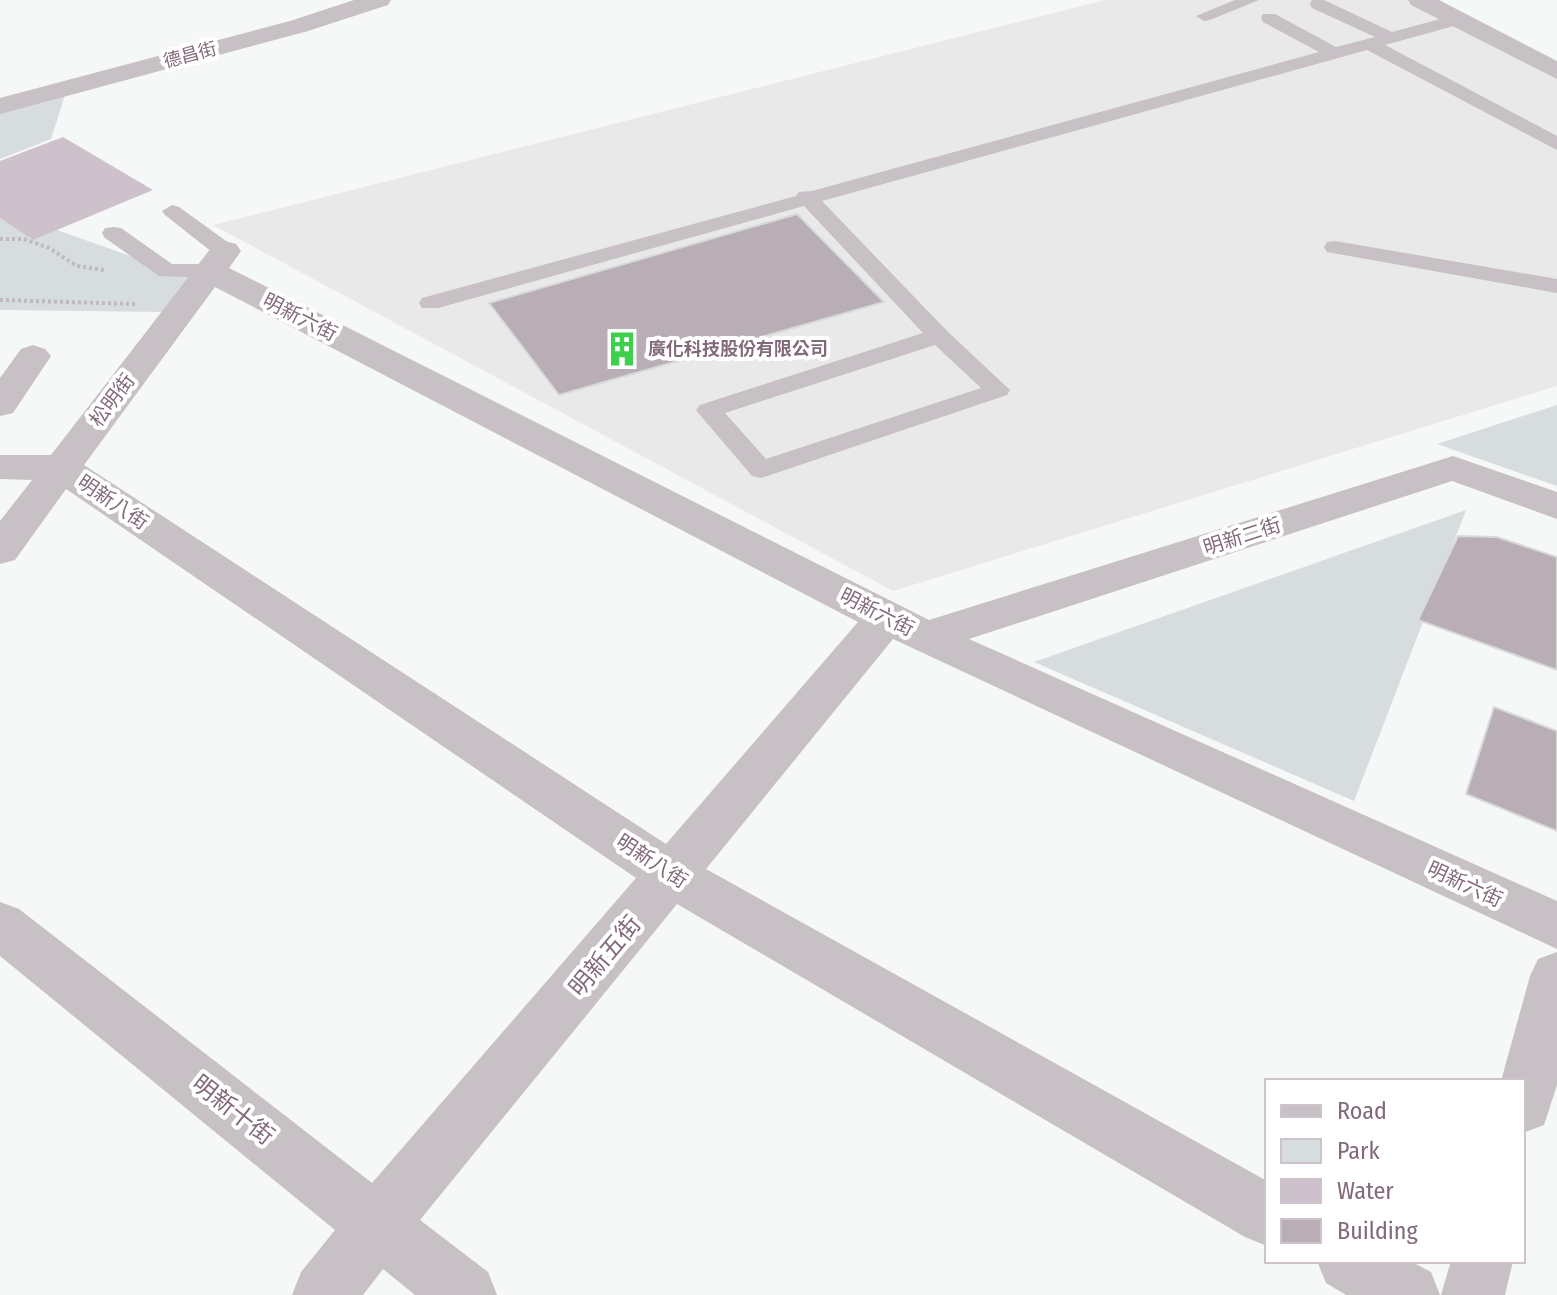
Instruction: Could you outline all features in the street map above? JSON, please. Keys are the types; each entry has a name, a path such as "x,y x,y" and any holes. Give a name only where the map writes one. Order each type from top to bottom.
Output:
{"street":[{"name":"德昌街","path":"0,106 299,26 379,0"},
{"path":"1420,0 1557,71"},
{"name":"松明街","path":"0,550 217,261"},
{"name":"明新六街","path":"217,261 906,627 1557,926"},
{"path":"0,405 33,356"},
{"path":"0,467 62,468"},
{"name":"明新八街","path":"62,468 673,876 1265,1214"},
{"name":"明新二街","path":"906,627 1453,468 1557,506"},
{"name":"明新五街","path":"324,1295 377,1225 673,876 906,627"},
{"name":"明新十街","path":"0,925 465,1295"},
{"path":"1525,1097 1557,976"},
{"path":"1352,1263 1408,1295"},
{"path":"1473,1295 1481,1263"}],"lane":[{"path":"1204,16 1251,0"},
{"path":"1318,4 1391,38"},
{"path":"1269,18 1332,52"},
{"path":"430,303 806,196 1455,20"},
{"path":"1370,44 1557,144"},
{"path":"806,196 939,336 998,390 761,470 709,410 939,336"},
{"path":"172,211 217,261"},
{"path":"113,233 167,271 217,261"},
{"path":"1335,247 1557,286"}],"path":[{"path":"0,239 24,239 49,248 77,266 107,271"},
{"path":"0,300 182,306"}],"shaded area":[{"path":"1105,0 1411,0 1557,67 1557,386 893,591 213,225"}],"green space":[{"path":"66,92 51,139 0,159 0,110"},
{"path":"0,218 33,240 57,230 195,279 165,312 0,310"},
{"path":"1557,405 1557,486 1437,444"},
{"path":"1466,510 1354,801 1034,662"}],"water":[{"path":"63,137 153,190 33,240 0,218 0,161"}],"building":[{"name":"廣化科技股份有限公司","path":"797,214 884,302 559,395 489,303"},
{"path":"1458,536 1497,537 1557,557 1557,670 1418,620"},
{"path":"1494,707 1557,731 1557,831 1466,794"}],"place":[{"name":"廣化科技股份有限公司","path":"622,349"}]}
